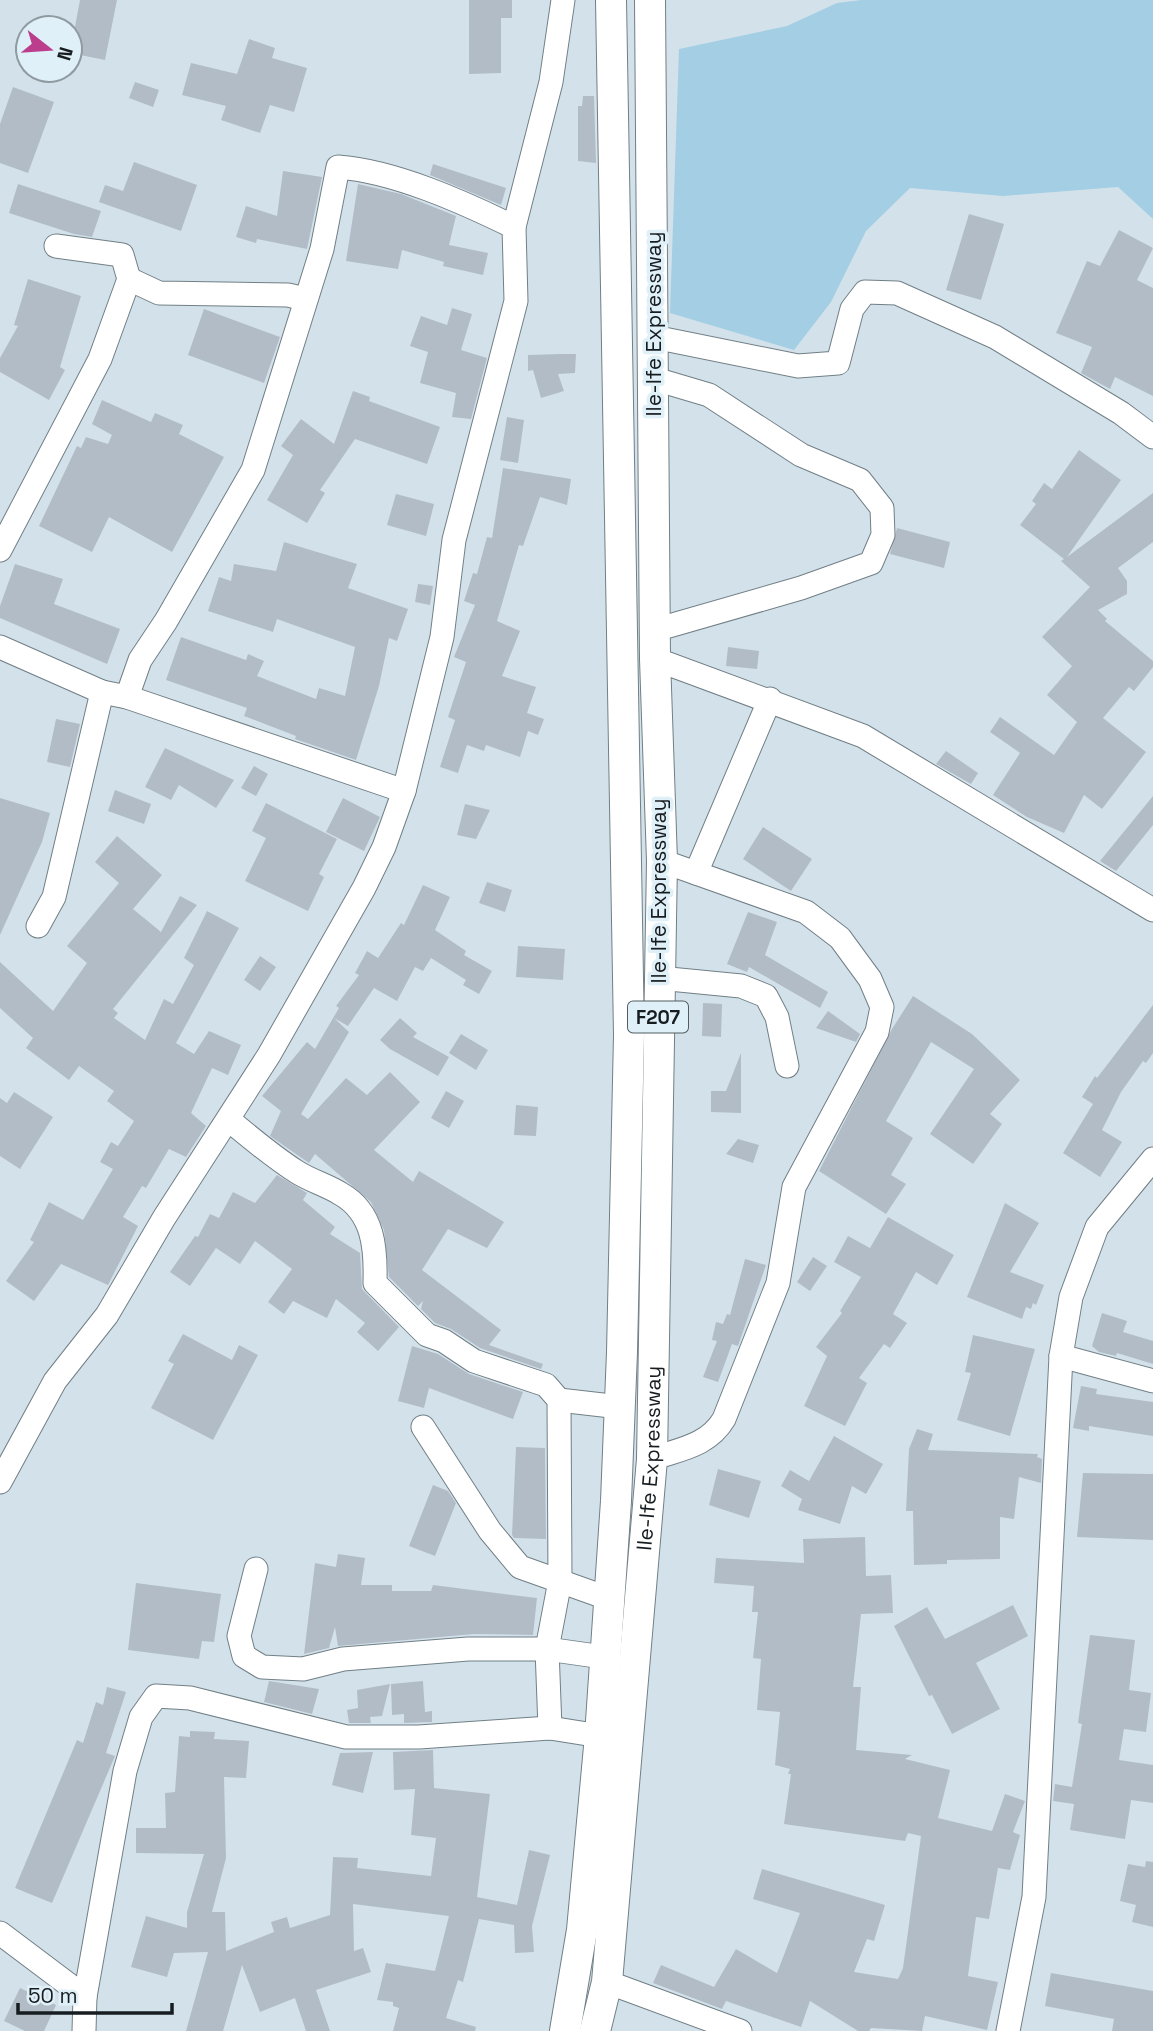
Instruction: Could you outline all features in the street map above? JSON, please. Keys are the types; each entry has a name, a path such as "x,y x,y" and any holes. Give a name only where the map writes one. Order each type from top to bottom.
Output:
{"main road":[{"name":"Ile-Ife Expressway","path":"565,2031 582,1930 610,1599 620,1408 629,1035 617,498 611,0"},
{"name":"Ile-Ife Expressway","path":"595,2031 607,1982 652,1459 662,861 655,644 650,0"},
{"path":"617,498 655,505"}],"street":[{"path":"0,1482 55,1381 107,1315 164,1217 229,1120 364,888 384,847 404,791 442,637 454,540 516,301 514,227 551,82 563,0"},
{"path":"127,697 140,660 166,621 253,470 322,249 338,167 368,171 438,193 514,227"},
{"path":"0,550 100,359 129,279 122,255 56,246"},
{"path":"129,279 159,293 288,295 305,299"},
{"path":"654,337 798,366 838,363 852,309 865,292 897,293 995,337 1121,413 1153,437"},
{"path":"655,379 709,395 801,455 860,480 882,508 883,535 870,563 655,644"},
{"path":"655,644 770,699 863,736 1153,910"},
{"path":"0,647 102,692 127,697 404,791"},
{"path":"38,926 54,897 102,692"},
{"path":"696,873 770,699"},
{"path":"652,1459 701,1443 715,1434 724,1419 778,1283 794,1187 877,1032 882,1007 870,979 840,938 806,912 662,861"},
{"path":"659,978 741,986 766,996 777,1017 787,1066"},
{"path":"229,1120 281,1162 311,1181 342,1194 366,1219 376,1247 375,1283 427,1335 444,1341 474,1361 546,1385 559,1401 560,1581 547,1649 550,1728"},
{"path":"1008,2031 1034,1897 1061,1356 1070,1297 1097,1227 1153,1158"},
{"path":"1061,1356 1153,1381"},
{"path":"559,1401 620,1408"},
{"path":"423,1427 489,1531 520,1567 610,1599"},
{"path":"256,1569 239,1636 244,1656 261,1667 303,1669 343,1660 468,1649 547,1649 603,1657"},
{"path":"84,2031 85,1997 125,1772 141,1717 156,1696 190,1698 346,1737 419,1737 550,1728 600,1736"},
{"path":"0,1933 85,1997"},
{"path":"607,1982 740,2031"}],"shaded area":[{"path":"861,0 1153,0 1153,219 1118,187 1003,196 910,188 866,231 831,302 794,350 670,313 679,49 787,26 837,3"}],"building":[{"path":"80,0 117,0 105,60 84,56 84,14 77,14"},
{"path":"469,0 512,0 512,18 501,18 501,73 469,74"},
{"path":"249,39 275,48 272,58 307,68 294,112 270,105 260,133 221,120 226,106 182,95 191,63 237,74"},
{"path":"135,82 159,90 153,107 129,98"},
{"path":"13,87 54,102 28,173 0,163 0,124"},
{"path":"583,96 594,96 596,163 578,161 578,106 582,106"},
{"path":"134,162 197,185 181,231 99,202 105,185 123,191"},
{"path":"433,164 506,188 501,205 430,175"},
{"path":"283,171 322,177 307,249 257,239 256,243 236,237 246,206 277,216"},
{"path":"18,184 101,211 92,237 74,234 9,213"},
{"path":"358,184 401,194 456,216 449,245 488,253 483,275 443,266 444,262 402,250 398,269 346,261"},
{"path":"969,214 1004,224 981,300 946,290"},
{"path":"1119,230 1153,248 1137,280 1153,288 1153,396 1115,377 1110,389 1081,373 1092,347 1056,333 1087,261 1100,266"},
{"path":"28,279 81,296 60,367 65,370 49,400 0,372 0,358 18,326 14,325"},
{"path":"452,308 472,314 461,350 487,358 471,419 452,417 456,393 420,383 428,352 410,346 421,316 447,325"},
{"path":"204,309 280,337 264,383 188,355"},
{"path":"576,354 575,373 558,374 564,391 541,398 533,370 528,371 528,355"},
{"path":"353,391 370,397 369,401 440,427 427,464 355,439 320,490 325,493 307,523 267,500 293,455 281,446 301,419 334,444"},
{"path":"102,400 151,422 155,413 183,425 179,434 224,457 172,552 109,517 92,552 39,526 77,446 81,448 86,437 108,444 112,435 92,424"},
{"path":"507,417 524,420 518,463 500,460"},
{"path":"1079,450 1121,480 1067,557 1153,493 1153,542 1118,568 1127,581 1127,594 1098,610 1107,619 1105,621 1153,661 1153,667 1134,691 1129,687 1103,718 1146,752 1102,809 1084,795 1064,833 1027,817 993,795 1020,753 990,732 1000,717 1054,755 1077,722 1047,695 1072,666 1042,637 1090,587 1061,561 1064,559 1020,525 1036,504 1032,501 1044,483 1052,489"},
{"path":"503,468 571,479 567,505 540,497 523,546 519,545 497,621 520,631 502,676 536,687 527,713 544,719 538,735 528,731 520,757 486,745 484,751 467,745 458,773 440,767 455,720 448,717 466,662 454,657 475,605 464,601 473,573 477,574 487,537 492,538"},
{"path":"396,494 434,504 426,536 387,525"},
{"path":"897,528 950,542 944,568 890,554"},
{"path":"284,542 357,564 348,588 408,609 397,641 389,638 379,686 356,760 295,739 296,736 244,716 247,708 166,680 181,637 246,660 248,654 264,661 257,676 316,699 319,688 345,696 355,647 277,619 273,632 208,611 219,577 231,581 234,564 276,571"},
{"path":"15,564 63,579 54,604 120,629 107,664 0,618 0,606"},
{"path":"418,584 433,586 430,605 415,602"},
{"path":"728,647 759,651 757,669 726,666"},
{"path":"56,719 80,724 70,767 47,762"},
{"path":"165,748 234,780 216,808 179,785 171,800 145,787"},
{"path":"946,751 978,773 971,784 936,764"},
{"path":"254,766 268,774 256,796 241,788"},
{"path":"115,790 151,804 144,824 108,811"},
{"path":"1153,796 1153,825 1116,871 1100,861"},
{"path":"0,798 50,813 42,842 0,935"},
{"path":"343,798 380,817 364,851 326,832"},
{"path":"266,803 337,839 319,874 324,877 308,911 245,881 266,838 252,831"},
{"path":"465,804 490,810 476,839 457,835"},
{"path":"763,827 812,859 791,891 743,859"},
{"path":"117,836 162,875 133,909 161,932 180,896 197,905 113,1009 118,1013 114,1018 145,1040 164,999 173,1004 194,965 184,958 207,911 239,928 176,1043 194,1054 209,1031 241,1045 228,1075 212,1068 191,1113 206,1126 186,1157 169,1149 146,1188 142,1186 123,1217 138,1226 108,1285 61,1264 34,1301 6,1281 34,1242 30,1240 49,1202 83,1220 113,1169 100,1162 111,1142 118,1146 134,1121 107,1101 114,1091 79,1066 69,1080 26,1048 33,1038 0,1008 0,962 53,1011 87,963 67,946 119,883 95,862"},
{"path":"487,882 512,890 505,912 479,903"},
{"path":"423,885 450,897 435,930 466,951 464,955 492,971 479,994 463,985 466,980 431,958 423,971 415,967 397,1001 374,988 348,1026 334,1018 349,1032 301,1114 308,1119 346,1078 367,1095 390,1072 420,1102 374,1150 413,1182 419,1171 504,1222 487,1248 448,1229 422,1270 501,1330 489,1345 543,1364 541,1369 480,1348 451,1329 435,1323 421,1309 423,1301 418,1306 389,1277 384,1230 371,1202 315,1154 309,1163 270,1136 281,1111 262,1096 307,1042 315,1049 339,1008 336,1006 359,975 355,973 367,951 378,958 401,923 404,925"},
{"path":"748,912 777,922 765,955 828,992 820,1008 749,967 747,972 727,964"},
{"path":"518,946 565,949 563,980 516,977"},
{"path":"260,956 276,967 260,991 244,980"},
{"path":"913,996 972,1034 1020,1080 990,1114 1002,1124 973,1164 930,1134 974,1069 931,1042 886,1121 913,1138 891,1175 906,1184 886,1214 819,1171 892,1029"},
{"path":"703,1003 722,1004 721,1037 702,1036"},
{"path":"1153,1005 1153,1053 1146,1063 1143,1061 1121,1092 1102,1130 1122,1142 1100,1177 1063,1153 1093,1104 1082,1097 1095,1076 1097,1078"},
{"path":"828,1011 860,1034 856,1042 816,1028"},
{"path":"400,1018 417,1033 413,1037 449,1057 438,1076 390,1049 380,1040"},
{"path":"461,1034 488,1050 476,1070 449,1053"},
{"path":"741,1053 741,1113 711,1112 711,1091 726,1091"},
{"path":"446,1091 464,1101 449,1128 431,1118"},
{"path":"14,1092 53,1117 20,1169 0,1156 0,1098 7,1103"},
{"path":"516,1105 538,1107 536,1136 514,1135"},
{"path":"738,1139 759,1145 753,1163 726,1154"},
{"path":"277,1175 307,1193 303,1200 335,1227 330,1234 360,1253 362,1289 399,1327 378,1351 357,1332 365,1323 336,1299 327,1318 293,1301 284,1314 268,1302 292,1269 255,1241 240,1264 216,1248 190,1286 170,1272 195,1236 198,1237 210,1214 219,1218 233,1192 255,1203"},
{"path":"1005,1203 1039,1223 1010,1272 1044,1285 1036,1305 1033,1303 1031,1309 1026,1307 1022,1319 967,1297"},
{"path":"888,1217 954,1255 937,1285 916,1272 893,1314 907,1323 890,1348 884,1344 859,1378 867,1383 845,1426 804,1406 827,1356 816,1347 842,1313 840,1311 861,1277 834,1262 848,1236 870,1248"},
{"path":"813,1257 827,1266 810,1291 797,1282"},
{"path":"745,1259 766,1265 738,1346 732,1344 718,1382 703,1377 717,1341 712,1340 716,1322 723,1324 727,1314 730,1315"},
{"path":"1102,1313 1127,1321 1123,1332 1153,1341 1153,1364 1117,1353 1116,1356 1099,1352 1092,1346"},
{"path":"183,1334 232,1360 239,1345 258,1355 213,1440 151,1408 174,1364 168,1361"},
{"path":"973,1335 1035,1349 1010,1436 957,1420 971,1373 965,1372"},
{"path":"412,1346 438,1354 469,1374 523,1392 513,1419 429,1388 424,1408 398,1401"},
{"path":"1081,1386 1097,1389 1096,1394 1153,1402 1153,1436 1089,1426 1089,1431 1073,1428"},
{"path":"917,1429 933,1434 928,1450 1038,1454 1037,1457 1042,1459 1041,1483 1019,1477 1014,1519 1000,1517 1000,1559 947,1560 947,1564 914,1565 913,1511 906,1511 909,1449"},
{"path":"834,1436 883,1464 866,1494 852,1486 840,1524 798,1510 802,1499 781,1486 790,1470 809,1481"},
{"path":"516,1447 545,1448 546,1539 514,1538 512,1535"},
{"path":"718,1469 761,1481 749,1518 709,1505"},
{"path":"1083,1473 1153,1474 1153,1540 1077,1537"},
{"path":"433,1485 448,1491 456,1503 435,1556 409,1546"},
{"path":"865,1537 866,1576 891,1575 893,1613 861,1614 853,1687 861,1687 856,1750 912,1755 905,1759 950,1770 938,1818 992,1831 1005,1794 1025,1801 1013,1832 1020,1835 1010,1870 998,1868 989,1919 976,1917 968,1976 998,1982 987,2030 925,2016 922,2031 871,2028 869,2031 858,2031 810,2001 801,2027 726,2001 722,2009 653,1983 661,1965 714,1987 736,1949 777,1973 800,1913 753,1899 762,1869 885,1905 874,1941 867,1939 854,1972 898,1979 903,1968 921,1836 908,1833 905,1841 784,1824 791,1774 788,1774 790,1769 775,1765 780,1712 757,1710 761,1659 753,1658 758,1612 752,1612 754,1586 714,1583 716,1558 804,1563 803,1539"},
{"path":"338,1554 365,1558 361,1585 392,1585 392,1591 431,1591 433,1585 537,1598 533,1635 474,1634 338,1646 335,1627 329,1648 304,1654 315,1563 336,1567"},
{"path":"136,1583 221,1594 214,1642 202,1641 199,1659 128,1650"},
{"path":"1013,1605 1028,1636 976,1663 1000,1709 952,1734 932,1695 929,1696 894,1626 927,1607 945,1639"},
{"path":"1090,1635 1135,1640 1129,1690 1151,1693 1146,1732 1124,1729 1119,1760 1153,1765 1153,1803 1131,1800 1125,1839 1070,1830 1074,1804 1053,1801 1055,1784 1072,1787 1082,1724 1078,1723"},
{"path":"269,1681 319,1689 312,1714 264,1702"},
{"path":"423,1681 425,1712 432,1711 432,1722 404,1723 404,1714 392,1715 391,1684"},
{"path":"390,1684 382,1716 370,1717 371,1723 349,1723 347,1710 358,1708 357,1690"},
{"path":"107,1687 126,1692 106,1753 115,1756 52,1903 15,1888 77,1740 83,1743 96,1702 103,1705"},
{"path":"190,1731 215,1732 214,1739 249,1741 246,1778 224,1777 226,1858 212,1912 225,1912 226,1951 274,1932 271,1922 287,1917 290,1928 330,1915 333,1857 358,1858 357,1868 431,1876 436,1838 411,1835 415,1789 394,1790 393,1752 433,1750 434,1788 490,1794 477,1897 517,1905 529,1850 550,1855 532,1926 534,1952 515,1953 514,1925 479,1919 463,1982 458,1980 446,2018 476,2027 475,2031 393,2031 399,2008 393,2006 393,2002 377,2000 386,1963 435,1971 449,1916 353,1904 354,1951 363,1948 371,1972 316,1990 330,2031 306,2031 295,1998 260,2012 242,1965 223,2031 186,2031 208,1952 174,1953 167,1977 131,1967 146,1916 187,1928 187,1912 204,1854 136,1853 136,1828 166,1828 165,1793 175,1792 179,1736 190,1737"},
{"path":"373,1752 363,1793 332,1785 340,1753"},
{"path":"1146,1861 1153,1862 1153,1927 1132,1922 1136,1905 1120,1901 1128,1864 1145,1867"},
{"path":"1051,1973 1153,1991 1153,2031 1112,2031 1114,2019 1045,2006"},
{"path":"20,1988 56,2005 44,2031 25,2031 4,2021"}]}
